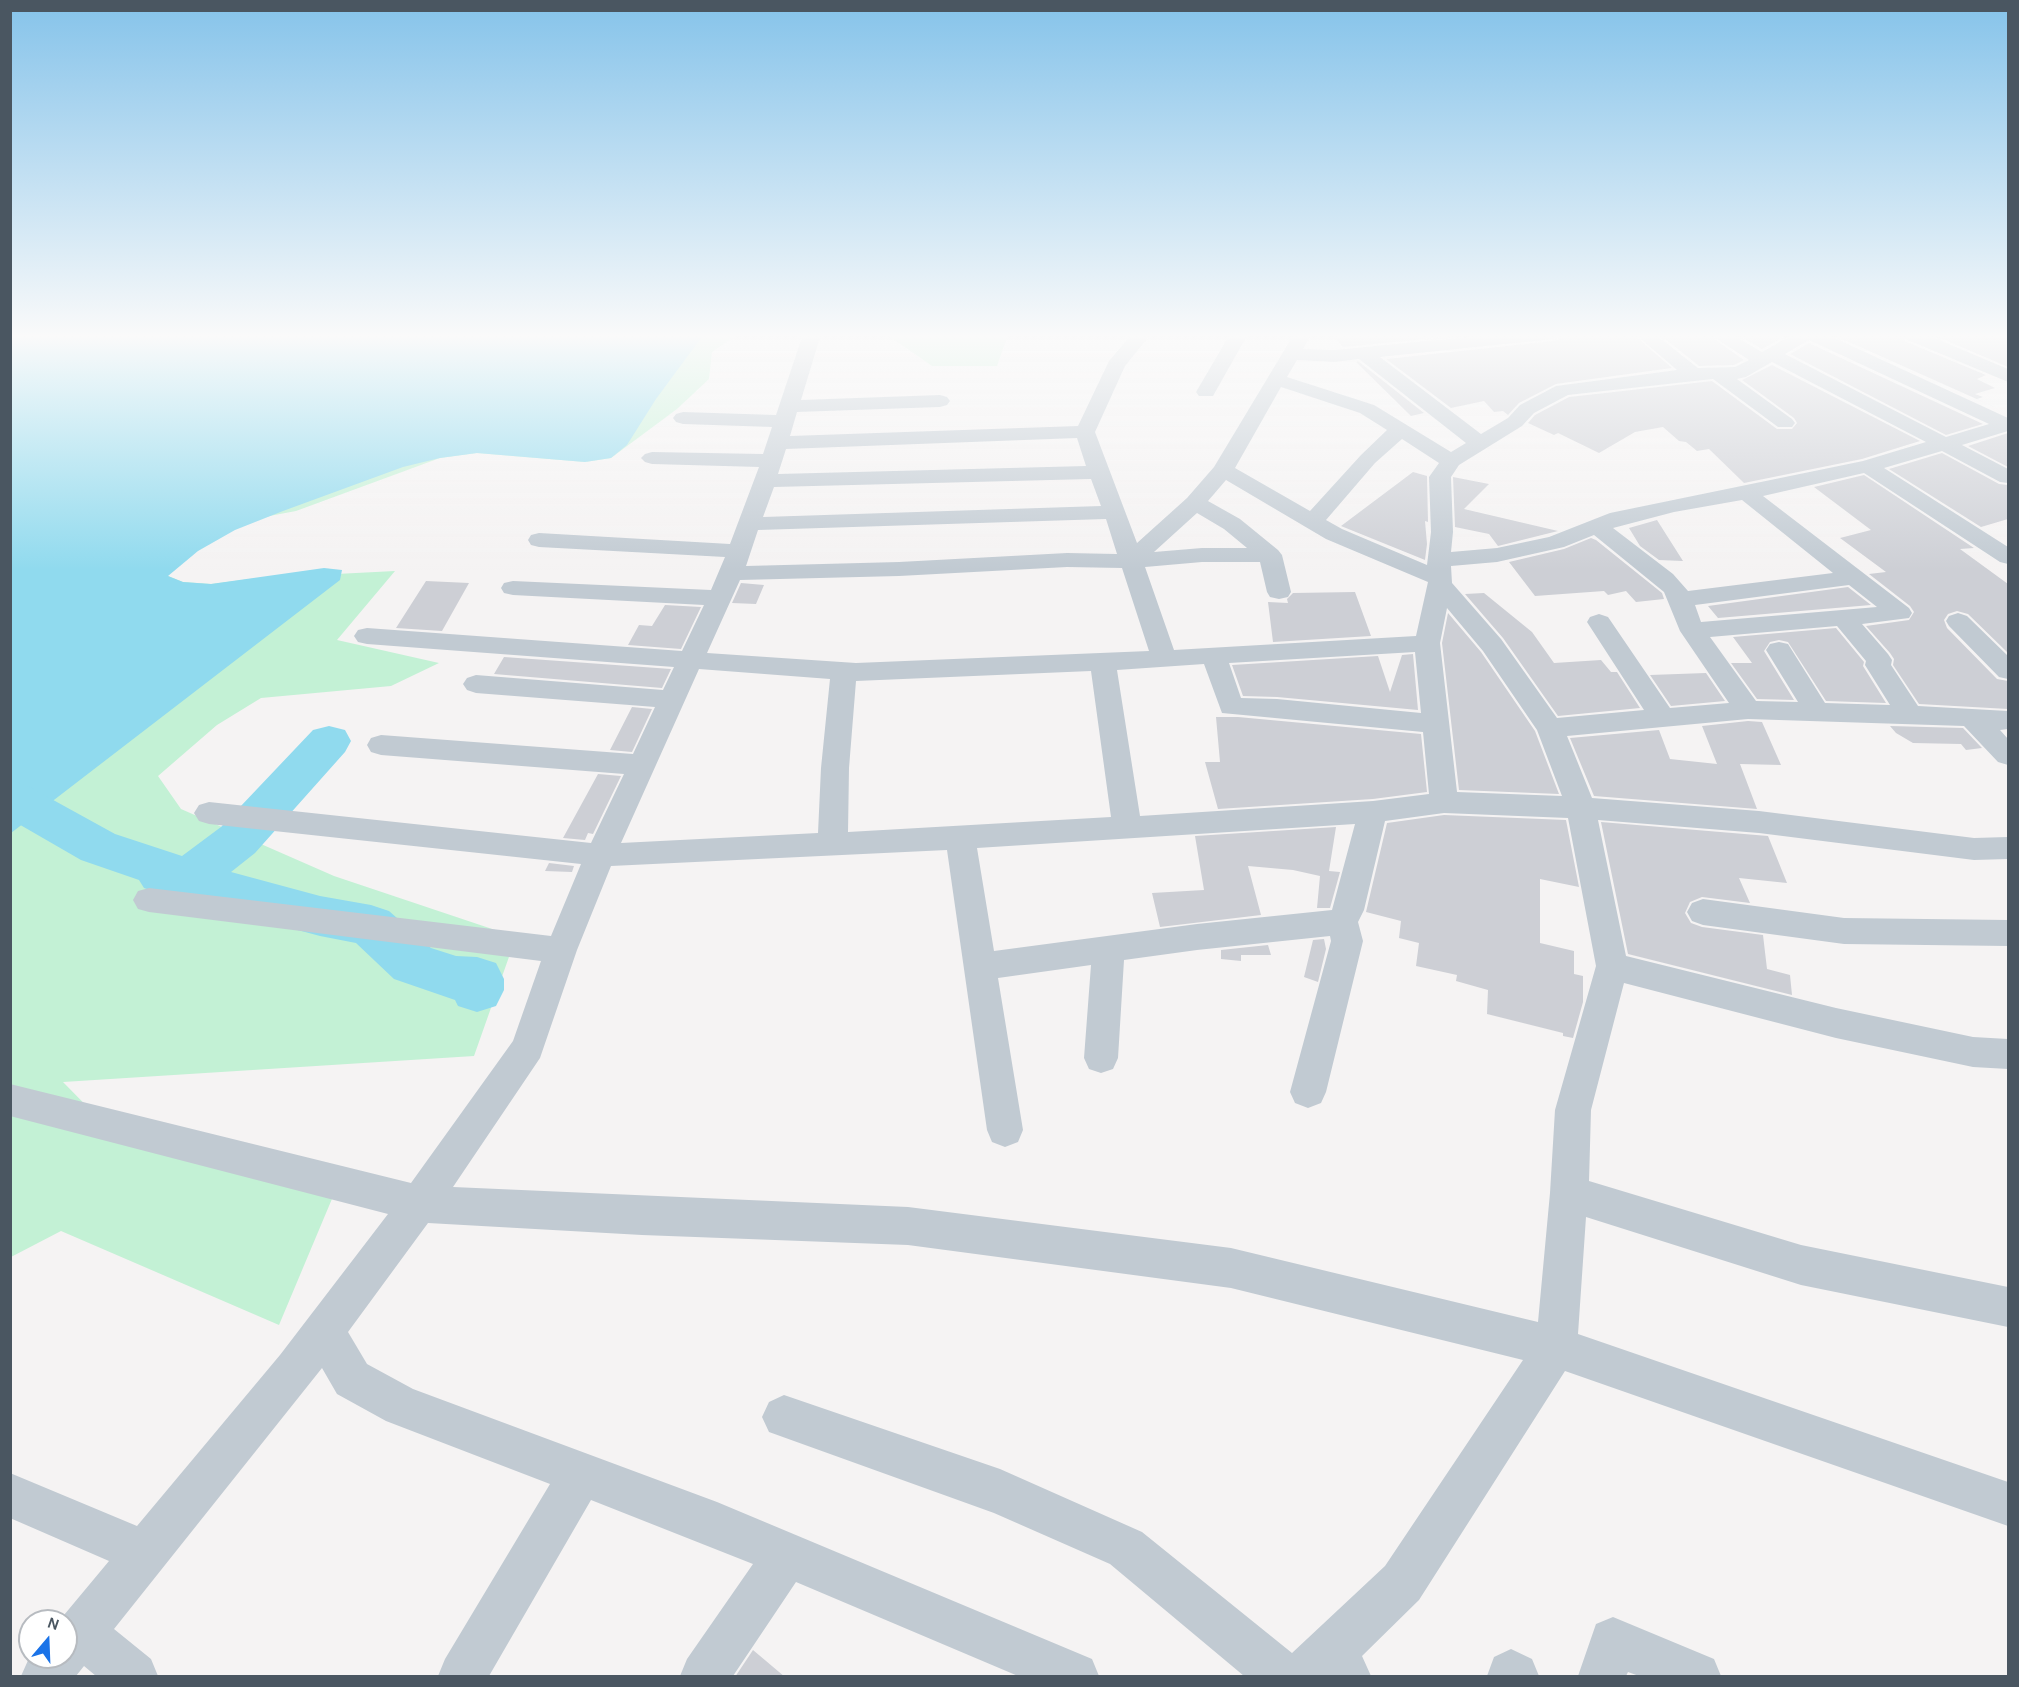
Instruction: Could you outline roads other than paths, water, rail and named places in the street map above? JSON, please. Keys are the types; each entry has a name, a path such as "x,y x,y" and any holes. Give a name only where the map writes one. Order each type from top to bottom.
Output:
{"street":[{"path":"78,1635 324,1330 419,1204 528,1047 561,950 600,855 735,562 787,413"},
{"path":"777,443 892,413"},
{"path":"1094,413 1085,432 1115,512 1164,657"},
{"path":"1130,561 1195,503 1223,470 1258,413"},
{"path":"1373,413 1451,461"},
{"path":"1440,413 1479,443"},
{"path":"1444,802 1427,643 1440,574 1442,532 1440,477 1451,461 1515,422 1524,413"},
{"path":"1771,413 1785,423"},
{"path":"1880,413 2008,477"},
{"path":"1974,413 2006,428"},
{"path":"682,418 777,443 1099,472"},
{"path":"1440,574 1477,557 1556,542 1618,518 1867,466 2006,428"},
{"path":"1312,522 1368,459 1400,430"},
{"path":"652,458 777,443 1085,432"},
{"path":"1867,466 2008,557"},
{"path":"1223,470 1334,534 1440,574 1550,728 1581,808 1612,966 1573,1110 1569,1193 1556,1347 1402,1583 1325,1670"},
{"path":"1693,631 1900,613 1746,493"},
{"path":"1195,503 1232,524 1269,555 1279,592"},
{"path":"513,588 735,562 1115,512"},
{"path":"1598,526 1665,579 1680,600 1693,631 1748,711"},
{"path":"539,540 735,562 899,569 1067,560 1130,561 1202,555 1269,555"},
{"path":"1680,600 1856,577"},
{"path":"1843,618 1879,660 1878,665 1910,715"},
{"path":"1958,621 2008,671"},
{"path":"1599,622 1663,718"},
{"path":"367,636 844,671 1103,662 1427,643"},
{"path":"1779,650 1818,713"},
{"path":"1214,655 1231,707 1277,708 1435,724"},
{"path":"1103,662 1127,826"},
{"path":"833,844 835,768 844,671"},
{"path":"476,684 673,700"},
{"path":"1550,728 1748,711 2008,720"},
{"path":"1971,717 2008,755"},
{"path":"381,745 642,765"},
{"path":"209,813 600,855 960,838 1373,812 1444,802 1581,808 1759,822 1974,849 2008,848"},
{"path":"1308,1092 1347,941 1342,922 1348,910 1373,812"},
{"path":"960,838 1005,1130"},
{"path":"149,900 561,950"},
{"path":"1703,912 1845,931 2008,933"},
{"path":"979,967 1197,936 1342,922"},
{"path":"1101,1058 1108,949"},
{"path":"1612,966 1836,1023 1973,1052 2008,1054"},
{"path":"10,1100 419,1204 642,1216 909,1226 1231,1268 1556,1347 2008,1504"},
{"path":"1569,1193 1801,1265 2008,1307"},
{"path":"324,1330 352,1378 391,1401 717,1525 1075,1677"},
{"path":"784,1417 1000,1492 1126,1548 1282,1677"},
{"path":"462,1677 581,1474"},
{"path":"10,1495 146,1553"},
{"path":"704,1677 787,1555"},
{"path":"1602,1677 1613,1641 1697,1677"},
{"path":"78,1650 134,1677"}],"water":[{"path":"11,413 647,413 627,445 611,458 585,462 477,453 440,458 403,467 283,511 235,530 198,551 168,576 183,582 211,584 324,568 342,570 340,580 11,833"}],"waterway":[{"path":"183,875 200,869 238,840 329,741"},
{"path":"10,797 98,847 183,875"},
{"path":"161,875 168,877 183,875"},
{"path":"183,875 242,895 320,916 371,925 413,964 456,978 477,979 477,990"}]}
